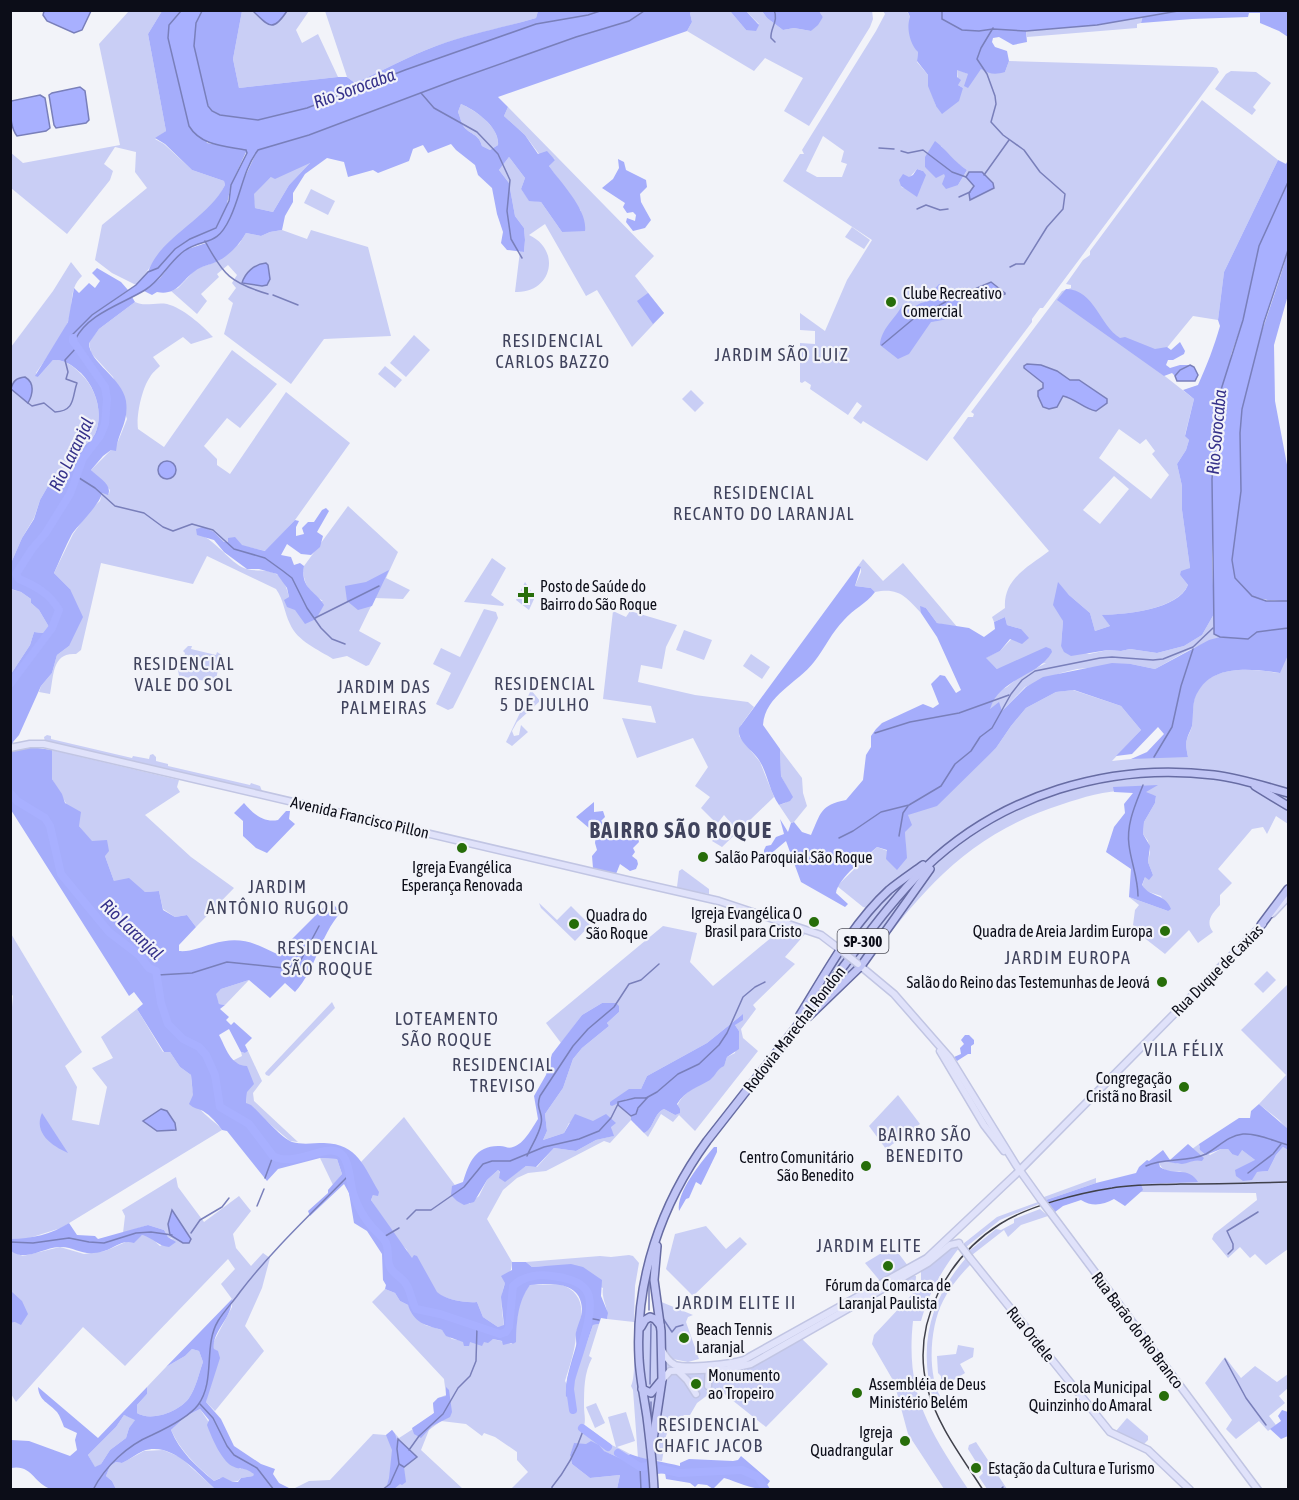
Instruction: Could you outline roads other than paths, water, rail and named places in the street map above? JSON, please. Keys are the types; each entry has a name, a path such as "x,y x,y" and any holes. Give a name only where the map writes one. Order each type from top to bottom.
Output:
{"main road":[{"name":"Avenida Francisco Pillon","path":"10,748 24,744 44,744 708,898 821,935 859,965"},
{"name":"Rodovia Marechal Rondon","path":"654,1490 652,1455 639,1359 640,1307 646,1272 676,1192 696,1157 888,909 915,878 971,831 1005,810 1041,795 1079,784 1120,776 1154,773 1202,774 1243,780 1288,793"},
{"path":"1243,780 1288,807"},
{"path":"785,1041 842,951 887,892 950,847"},
{"path":"785,1041 859,965 929,870 950,847"},
{"path":"1261,925 1288,889"},
{"name":"Rua Duque de Caxias","path":"929,1260 1018,1167 1288,897"},
{"name":"Rua Barão do Rio Branco","path":"859,965 894,994 938,1045 983,1117 1041,1200 1258,1490"},
{"name":"Rodovia Marechal Rondon","path":"652,1455 662,1380 662,1350 654,1275 662,1226"},
{"name":"Rua Ordele","path":"953,1236 1110,1432 1144,1448 1190,1490"},
{"path":"662,1350 668,1360 675,1365 709,1367 717,1370 735,1368 854,1303 929,1260 950,1245 960,1245"},
{"path":"640,1330 648,1318 655,1318 660,1325"},
{"path":"642,1389 651,1393 668,1372 750,1361"},
{"path":"709,1367 708,1386 717,1370"},
{"path":"677,1371 687,1380 696,1394"}],"waterway":[{"path":"774,10 776,18 771,38 775,42"},
{"path":"993,28 977,59 987,74 995,96 996,104 991,122 1003,135 1024,150 1040,172 1065,194 1063,209 1047,227 1024,264 1010,267"},
{"path":"421,93 434,108 477,132 498,154 510,180 507,211 511,239 522,258"},
{"path":"984,175 1009,140"},
{"path":"879,148 894,149"},
{"path":"901,151 908,153 923,150 952,172 966,177"},
{"path":"959,197 970,192"},
{"path":"917,209 926,205 940,210 948,209"},
{"path":"205,241 217,262 229,276 245,286 268,294"},
{"path":"931,310 956,296 977,288"},
{"path":"273,295 298,305"},
{"path":"882,345 918,315"},
{"name":"Rio Laranjal","path":"10,684 52,628 59,610 47,595 19,579 16,574 70,494 83,458 100,436 105,424 107,399 105,387 73,338"},
{"path":"28,403 32,406 44,403 55,412 70,406 77,383 66,379 68,372 65,360 77,347"},
{"path":"76,476 95,488 115,506 144,513 163,527 173,531 192,524 213,530 234,549 265,558 292,578 307,608 321,628 332,639 345,644"},
{"path":"315,618 379,586"},
{"path":"839,838 881,812 909,805 941,786 955,764 971,751 980,737 992,728 1011,694 1022,680 1035,671 1100,658 1163,659 1193,647 1213,628"},
{"path":"1154,757 1172,727 1181,686 1193,649"},
{"path":"875,733 910,722 959,713 1009,695"},
{"path":"1138,896 1128,837 1132,814 1143,785"},
{"name":"Rio Laranjal","path":"10,793 17,801 45,818 50,826 61,874 109,932 139,955 149,968 156,971 161,1003 168,1024 183,1039 199,1047 206,1055 215,1075 220,1107 249,1124 273,1156 291,1159 334,1151 344,1157 357,1204 369,1224 385,1241 390,1267 406,1284 416,1309 440,1314 500,1334 506,1332 509,1327 513,1286 521,1280 542,1275 561,1277 580,1284 586,1290 590,1308 571,1380 573,1410"},
{"path":"899,836 903,813 908,806"},
{"path":"158,975 192,973 227,962 284,968 298,963 319,926"},
{"path":"527,1156 541,1124 538,1105 540,1096 573,1046 588,1029 614,1007 629,984 641,980 659,964"},
{"path":"646,1098 678,1074 699,1064 719,1045 743,997 765,982"},
{"path":"407,1219 416,1210 431,1210 464,1187 483,1164 492,1161 510,1161 544,1147 579,1139 599,1131 611,1118 618,1104"},
{"path":"1146,1166 1199,1157 1232,1137 1243,1134 1260,1136 1288,1145"},
{"path":"1248,1173 1273,1154 1281,1144"},
{"path":"265,1178 273,1156"},
{"path":"93,1490 104,1473 126,1450 177,1422 198,1405 207,1385 211,1341 220,1317 265,1261 349,1175"},
{"path":"257,1206 264,1189"},
{"path":"191,1233 200,1220 222,1207 229,1198"},
{"path":"1228,1254 1233,1249 1233,1244 1227,1231 1258,1212"},
{"path":"382,1238 399,1228"},
{"path":"10,1242 33,1243 69,1238 104,1243 136,1233 151,1232 172,1235"},
{"path":"649,1276 649,1310"},
{"path":"662,1317 672,1332 676,1327 683,1325"},
{"path":"588,1318 599,1320"},
{"path":"650,1384 651,1324"},
{"path":"409,1450 419,1436 443,1414 458,1388 470,1376 476,1361 477,1327"},
{"path":"1225,1359 1246,1398 1266,1425"},
{"path":"651,1402 651,1421"},
{"path":"200,1404 213,1418 234,1455 257,1468 274,1490"},
{"name":"Rio Laranjal","path":"582,1428 608,1447"},
{"path":"552,1490 570,1460 583,1431"},
{"name":"Rio Laranjal","path":"618,1453 640,1467 648,1466 679,1473 742,1470 758,1477 766,1490"},
{"path":"382,1490 390,1484 399,1464"},
{"path":"640,1467 641,1490"}],"railway":[{"path":"983,1490 937,1414 927,1387 923,1363 924,1339 929,1316 949,1274 964,1255 981,1238 1011,1217 1054,1201 1085,1193 1137,1185 1288,1182"}],"place":[{"name":"Clube Recreativo Comercial","path":"891,302"},
{"name":"Posto de Saúde do Bairro do São Roque","path":"526,595"},
{"name":"Igreja Evangélica Esperança Renovada","path":"462,848"},
{"name":"Salão Paroquial São Roque","path":"703,857"},
{"name":"Igreja Evangélica O Brasil para Cristo","path":"814,922"},
{"name":"Quadra do São Roque","path":"574,924"},
{"name":"Quadra de Areia Jardim Europa","path":"1165,931"},
{"name":"Salão do Reino das Testemunhas de Jeová","path":"1162,982"},
{"name":"Congregação Cristã no Brasil","path":"1184,1087"},
{"name":"Centro Comunitário São Benedito","path":"866,1166"},
{"name":"Fórum da Comarca de Laranjal Paulista","path":"888,1266"},
{"name":"Beach Tennis Laranjal","path":"684,1338"},
{"name":"Monumento ao Tropeiro","path":"696,1384"},
{"name":"Assembléia de Deus Ministério Belém","path":"857,1393"},
{"name":"Escola Municipal Quinzinho do Amaral","path":"1164,1396"},
{"name":"Igreja Quadrangular","path":"905,1441"},
{"name":"Estação da Cultura e Turismo","path":"976,1468"}],"district":[{"name":"RESIDENCIAL CARLOS BAZZO","path":"553,350"},
{"name":"JARDIM SÃO LUIZ","path":"782,354"},
{"name":"RESIDENCIAL RECANTO DO LARANJAL","path":"764,502"},
{"name":"RESIDENCIAL VALE DO SOL","path":"184,673"},
{"name":"RESIDENCIAL 5 DE JULHO","path":"545,693"},
{"name":"JARDIM DAS PALMEIRAS","path":"384,696"},
{"name":"BAIRRO SÃO ROQUE","path":"681,830"},
{"name":"JARDIM ANTÔNIO RUGOLO","path":"278,896"},
{"name":"RESIDENCIAL SÃO ROQUE","path":"328,957"},
{"name":"JARDIM EUROPA","path":"1068,957"},
{"name":"LOTEAMENTO SÃO ROQUE","path":"447,1028"},
{"name":"VILA FÉLIX","path":"1184,1049"},
{"name":"RESIDENCIAL TREVISO","path":"503,1074"},
{"name":"BAIRRO SÃO BENEDITO","path":"925,1144"},
{"name":"JARDIM ELITE","path":"869,1245"},
{"name":"JARDIM ELITE II","path":"736,1302"},
{"name":"RESIDENCIAL CHAFIC JACOB","path":"709,1434"}],"water label":[{"name":"Rio Sorocaba","path":"354,88"},
{"name":"Rio Sorocaba","path":"1216,432"}]}
